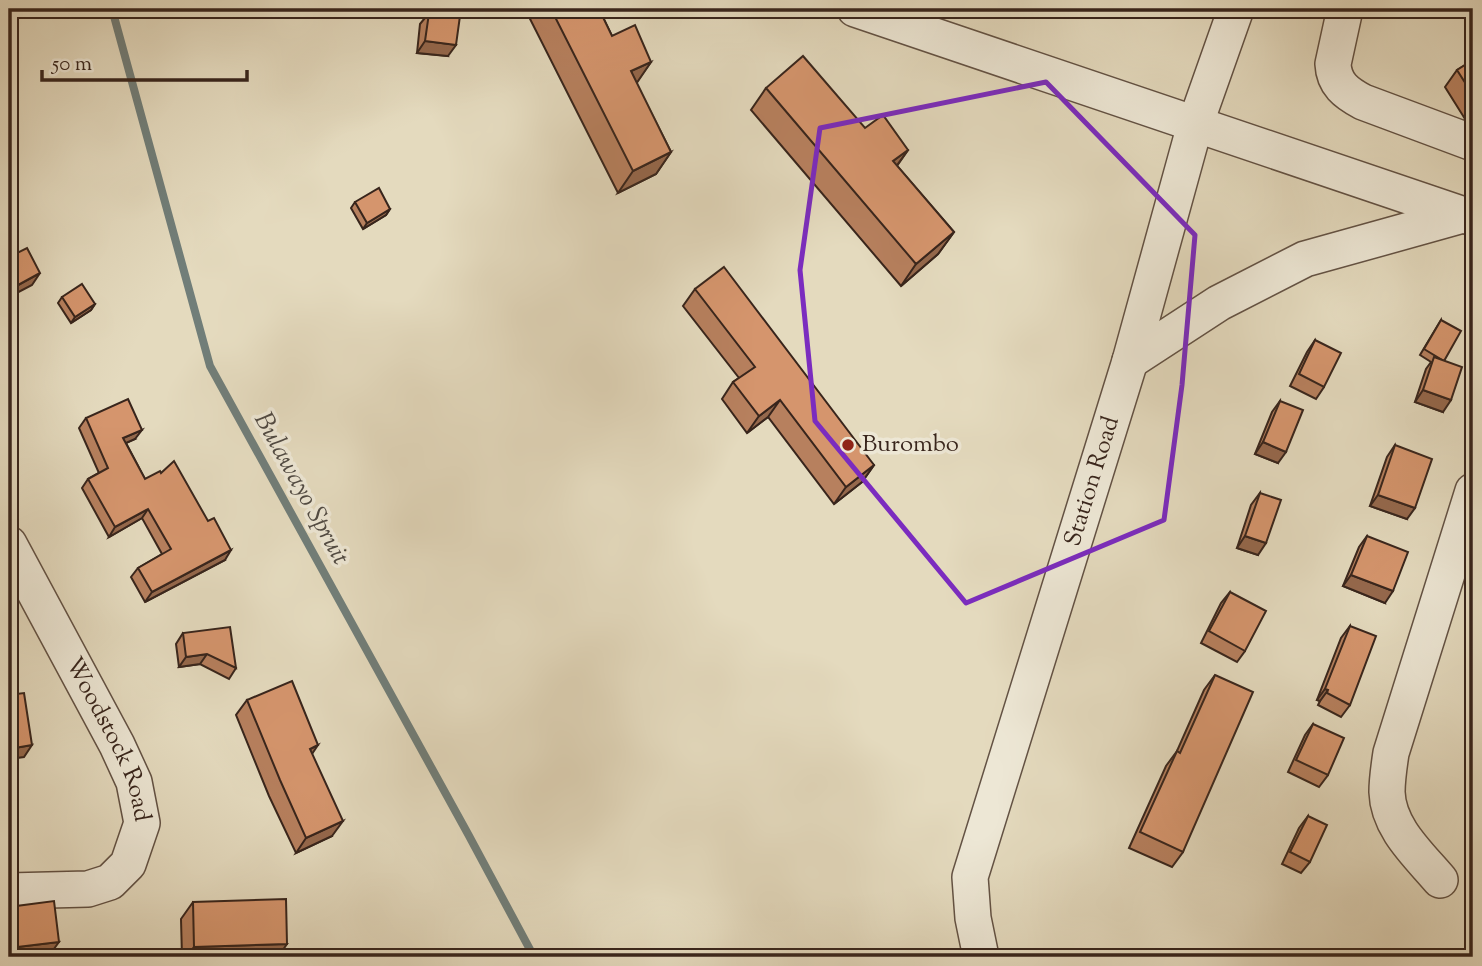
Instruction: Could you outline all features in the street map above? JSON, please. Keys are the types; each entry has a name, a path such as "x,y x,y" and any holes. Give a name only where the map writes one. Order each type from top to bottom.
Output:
{"street":[{"path":"855,9 1468,217"},
{"name":"Station Road","path":"981,957 973,918 970,877 1130,360 1195,125 1236,9"},
{"path":"1345,9 1333,55 1333,72 1340,86 1363,102 1473,143"},
{"path":"1130,360 1219,303 1305,259 1468,217"},
{"path":"1440,880 1400,833 1387,795 1388,773 1391,753 1473,491"},
{"name":"Woodstock Road","path":"9,544 117,745 134,782 142,823 128,864 110,883 88,889 9,891"}],"highlighted area":[{"path":"1046,82 1195,235 1182,385 1164,520 966,603 815,421 800,270 820,128"}],"building":[{"path":"551,9 599,9 612,36 635,25 651,62 631,71 671,152 633,171"},
{"path":"429,13 460,16 456,45 425,41"},
{"path":"803,56 865,128 883,115 908,150 893,161 954,232 916,264 766,88"},
{"path":"1473,60 1473,95 1457,70"},
{"path":"379,188 390,209 367,223 355,202"},
{"path":"27,248 40,273 9,290 9,257"},
{"path":"724,267 874,465 846,487 780,400 759,416 733,382 755,367 695,289"},
{"path":"82,284 95,304 75,317 62,297"},
{"path":"1441,320 1461,331 1444,361 1424,349"},
{"path":"1315,340 1341,353 1324,387 1299,374"},
{"path":"1434,357 1462,367 1451,400 1423,390"},
{"path":"128,399 142,430 123,438 145,479 160,471 161,473 174,461 208,521 214,518 231,550 152,592 138,568 171,549 148,509 115,527 88,479 108,468 86,418"},
{"path":"1280,401 1303,410 1286,452 1263,442"},
{"path":"1395,445 1432,459 1415,508 1378,495"},
{"path":"1260,493 1281,500 1266,543 1245,536"},
{"path":"1367,536 1408,552 1393,591 1351,575"},
{"path":"1230,592 1266,611 1245,651 1209,631"},
{"path":"1350,626 1376,636 1350,705 1327,693 1328,690 1325,689"},
{"path":"230,627 236,668 207,654 186,657 183,633"},
{"path":"1215,675 1253,692 1183,852 1140,832"},
{"path":"292,681 318,745 310,749 343,821 306,838 247,700"},
{"path":"24,693 32,745 9,749 9,695"},
{"path":"1313,724 1344,738 1328,775 1296,760"},
{"path":"1308,816 1327,825 1310,862 1290,852"},
{"path":"286,899 287,944 194,947 193,902"},
{"path":"54,901 59,942 9,948 9,907"}],"waterway":[{"name":"Bulawayo Spruit","path":"112,9 210,366 534,957"}],"place":[{"name":"Burombo","path":"848,445"}]}
